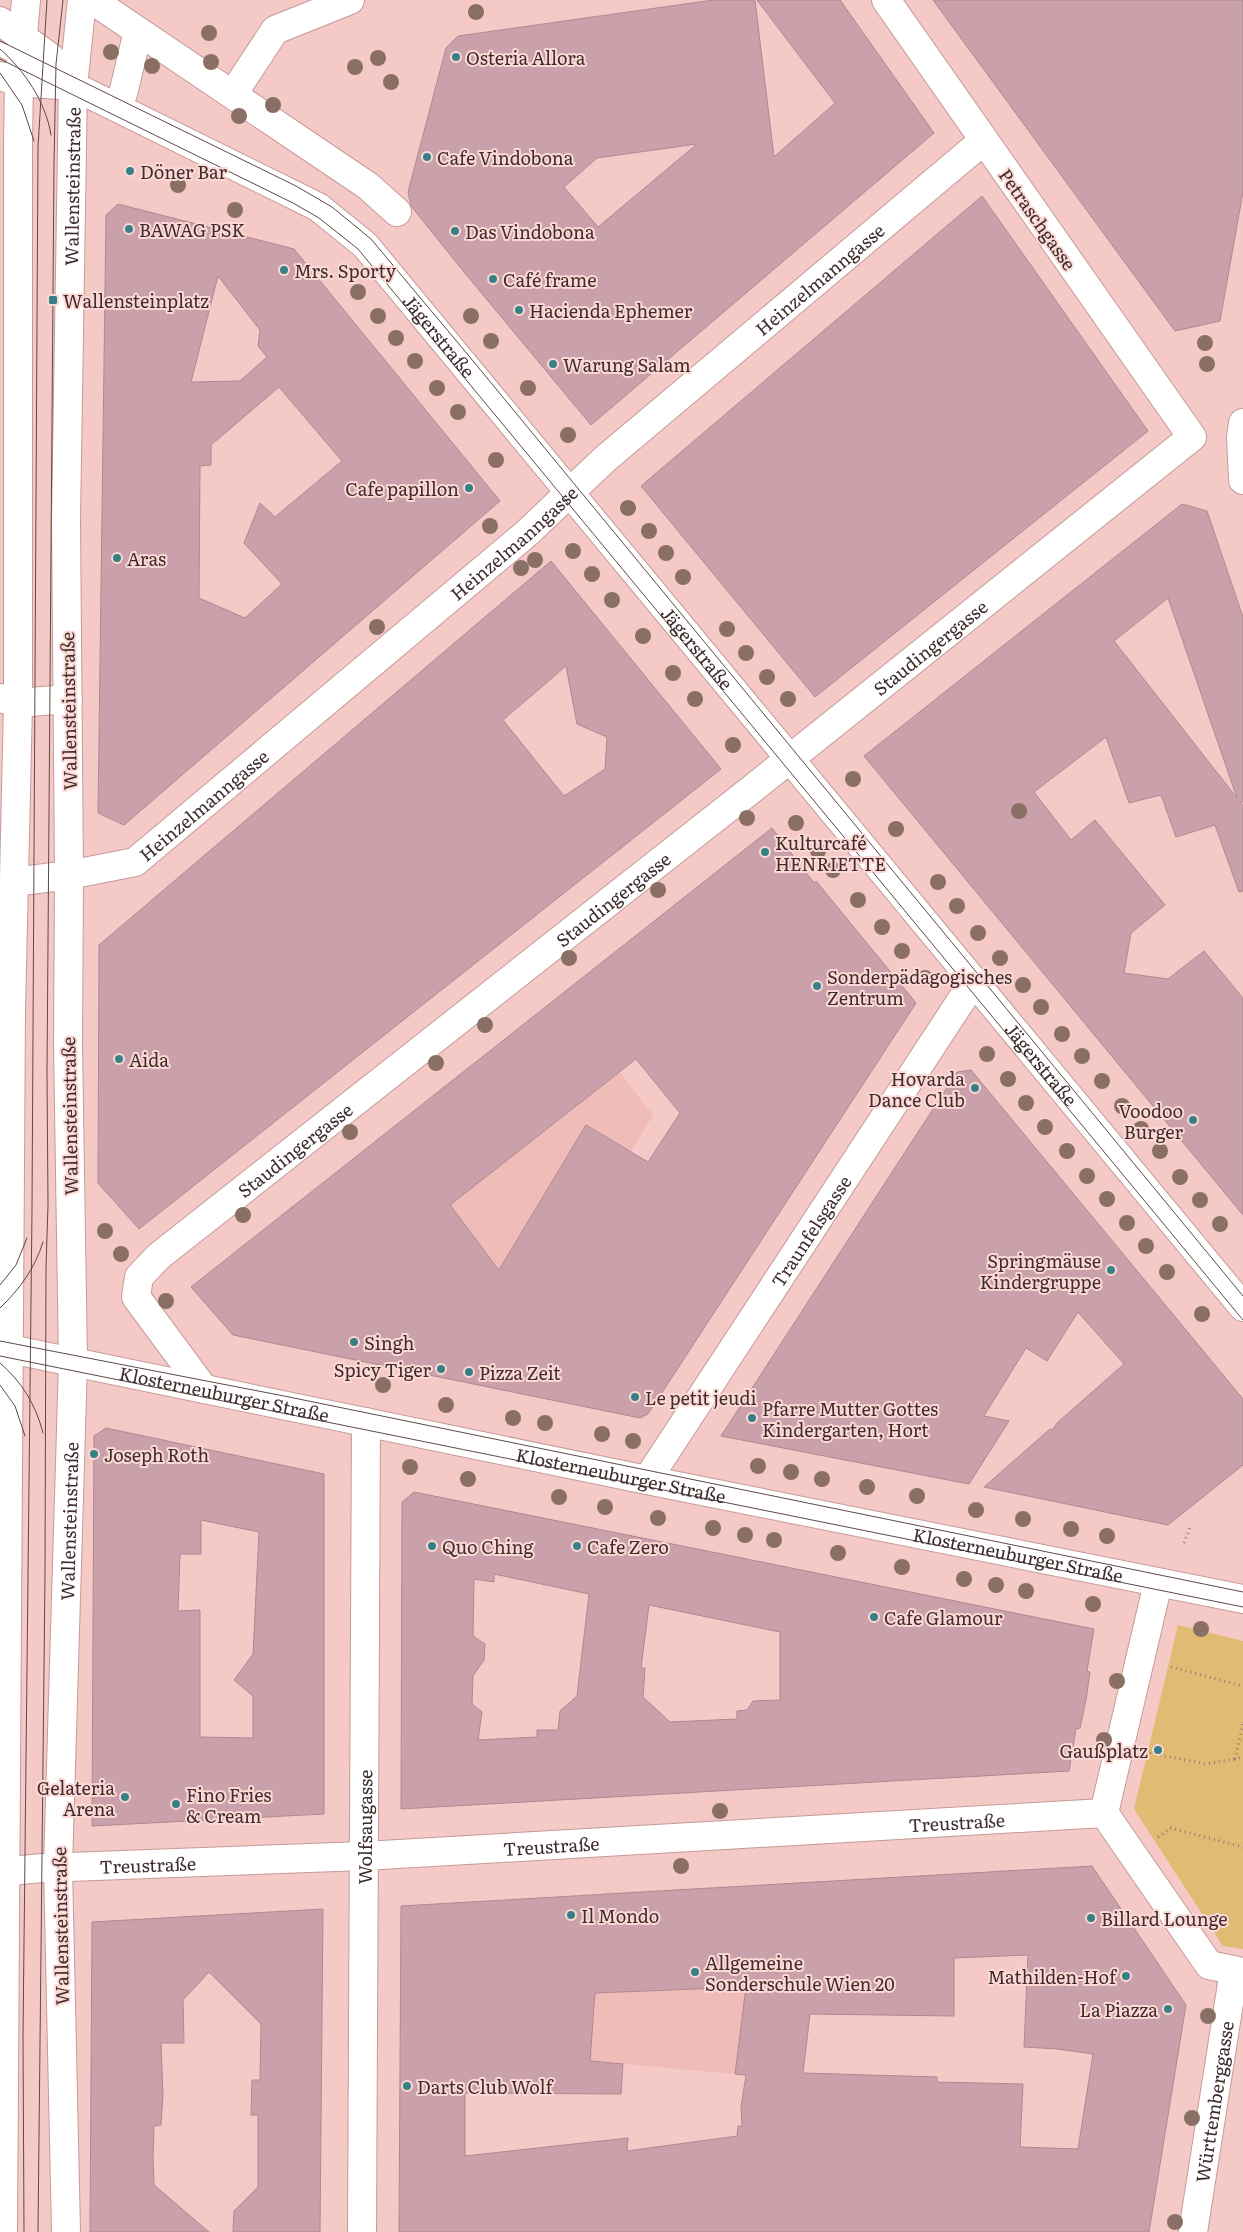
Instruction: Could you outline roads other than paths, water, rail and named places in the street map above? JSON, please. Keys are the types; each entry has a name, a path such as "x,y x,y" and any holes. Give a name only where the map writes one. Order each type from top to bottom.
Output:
{"street":[{"path":"3,2232 2,1871 6,1010 14,882 9,700 10,54 26,0"},
{"path":"233,94 275,30 350,0"},
{"name":"Petraschgasse","path":"886,0 1192,437"},
{"path":"96,2 368,186 397,212"},
{"name":"Wallensteinstraße","path":"66,2232 58,1867 74,1362 68,1044 69,875 66,520 73,86 96,2"},
{"path":"123,94 138,31"},
{"name":"Jägerstraße","path":"10,54 318,207 365,245 1243,1307"},
{"name":"Jägerstraße","path":"10,54 50,57 73,86"},
{"name":"Heinzelmanngasse","path":"14,882 69,875 135,862 527,533 606,459 983,141"},
{"path":"1243,423 1241,437 1243,480"},
{"name":"Staudingergasse","path":"204,1389 136,1297 139,1277 158,1256 728,808 789,757 1192,437"},
{"path":"9,700 68,699"},
{"name":"Traunfelsgasse","path":"647,1480 974,982"},
{"name":"Klosterneuburger Straße","path":"4,1348 647,1480 1243,1599"},
{"name":"Wolfsaugasse","path":"362,2232 366,1422"},
{"path":"1158,1583 1104,1813 1209,1966 1238,1971"},
{"name":"Treustraße","path":"2,1871 58,1867 364,1856 1104,1813"},
{"name":"Württemberggasse","path":"1193,2232 1238,1971"}],"tram line":[{"path":"24,2232 23,2036 32,1209 38,147 47,0"},
{"path":"38,2232 48,1205 47,1073 54,162 56,64 63,0"},
{"path":"0,41 296,186 332,207 371,239 1243,1296"},
{"path":"0,49 9,57 33,88 44,111 51,135"},
{"path":"0,59 293,203 319,218 358,249 1243,1320"},
{"path":"0,73 22,105 34,141"},
{"path":"0,1285 16,1265 27,1238"},
{"path":"0,1308 26,1278 36,1261 43,1242"},
{"path":"0,1341 284,1396 1243,1592"},
{"path":"0,1356 1243,1607"},
{"path":"0,1363 15,1378 27,1395 43,1433"},
{"path":"0,1385 15,1406 25,1436"}],"place":[{"name":"Osteria Allora","path":"456,57"},
{"name":"Cafe Vindobona","path":"427,157"},
{"name":"Döner Bar","path":"130,171"},
{"name":"BAWAG PSK","path":"129,229"},
{"name":"Das Vindobona","path":"455,231"},
{"name":"Mrs. Sporty","path":"284,270"},
{"name":"Café frame","path":"493,279"},
{"name":"Wallensteinplatz","path":"53,300"},
{"name":"Hacienda Ephemer","path":"519,310"},
{"name":"Warung Salam","path":"553,364"},
{"name":"Cafe papillon","path":"469,488"},
{"name":"Aras","path":"117,558"},
{"name":"Kulturcafé HENRIETTE","path":"765,852"},
{"name":"Sonderpädagogisches Zentrum","path":"817,986"},
{"name":"Aida","path":"119,1059"},
{"name":"Hovarda Dance Club","path":"975,1088"},
{"name":"Voodoo Burger","path":"1193,1120"},
{"name":"Springmäuse Kindergruppe","path":"1111,1270"},
{"name":"Singh","path":"354,1342"},
{"name":"Spicy Tiger","path":"441,1369"},
{"name":"Pizza Zeit","path":"469,1372"},
{"name":"Le petit jeudi","path":"635,1397"},
{"name":"Pfarre Mutter Gottes Kindergarten, Hort","path":"752,1418"},
{"name":"Joseph Roth","path":"94,1454"},
{"name":"Quo Ching","path":"432,1546"},
{"name":"Cafe Zero","path":"577,1546"},
{"name":"Cafe Glamour","path":"874,1617"},
{"name":"Gaußplatz","path":"1158,1750"},
{"name":"Gelateria Arena","path":"125,1797"},
{"name":"Fino Fries & Cream","path":"176,1804"},
{"name":"Il Mondo","path":"571,1915"},
{"name":"Billard Lounge","path":"1091,1918"},
{"name":"Allgemeine Sonderschule Wien 20","path":"695,1972"},
{"name":"Mathilden-Hof","path":"1126,1976"},
{"name":"La Piazza","path":"1168,2009"},
{"name":"Darts Club Wolf","path":"407,2086"}]}
